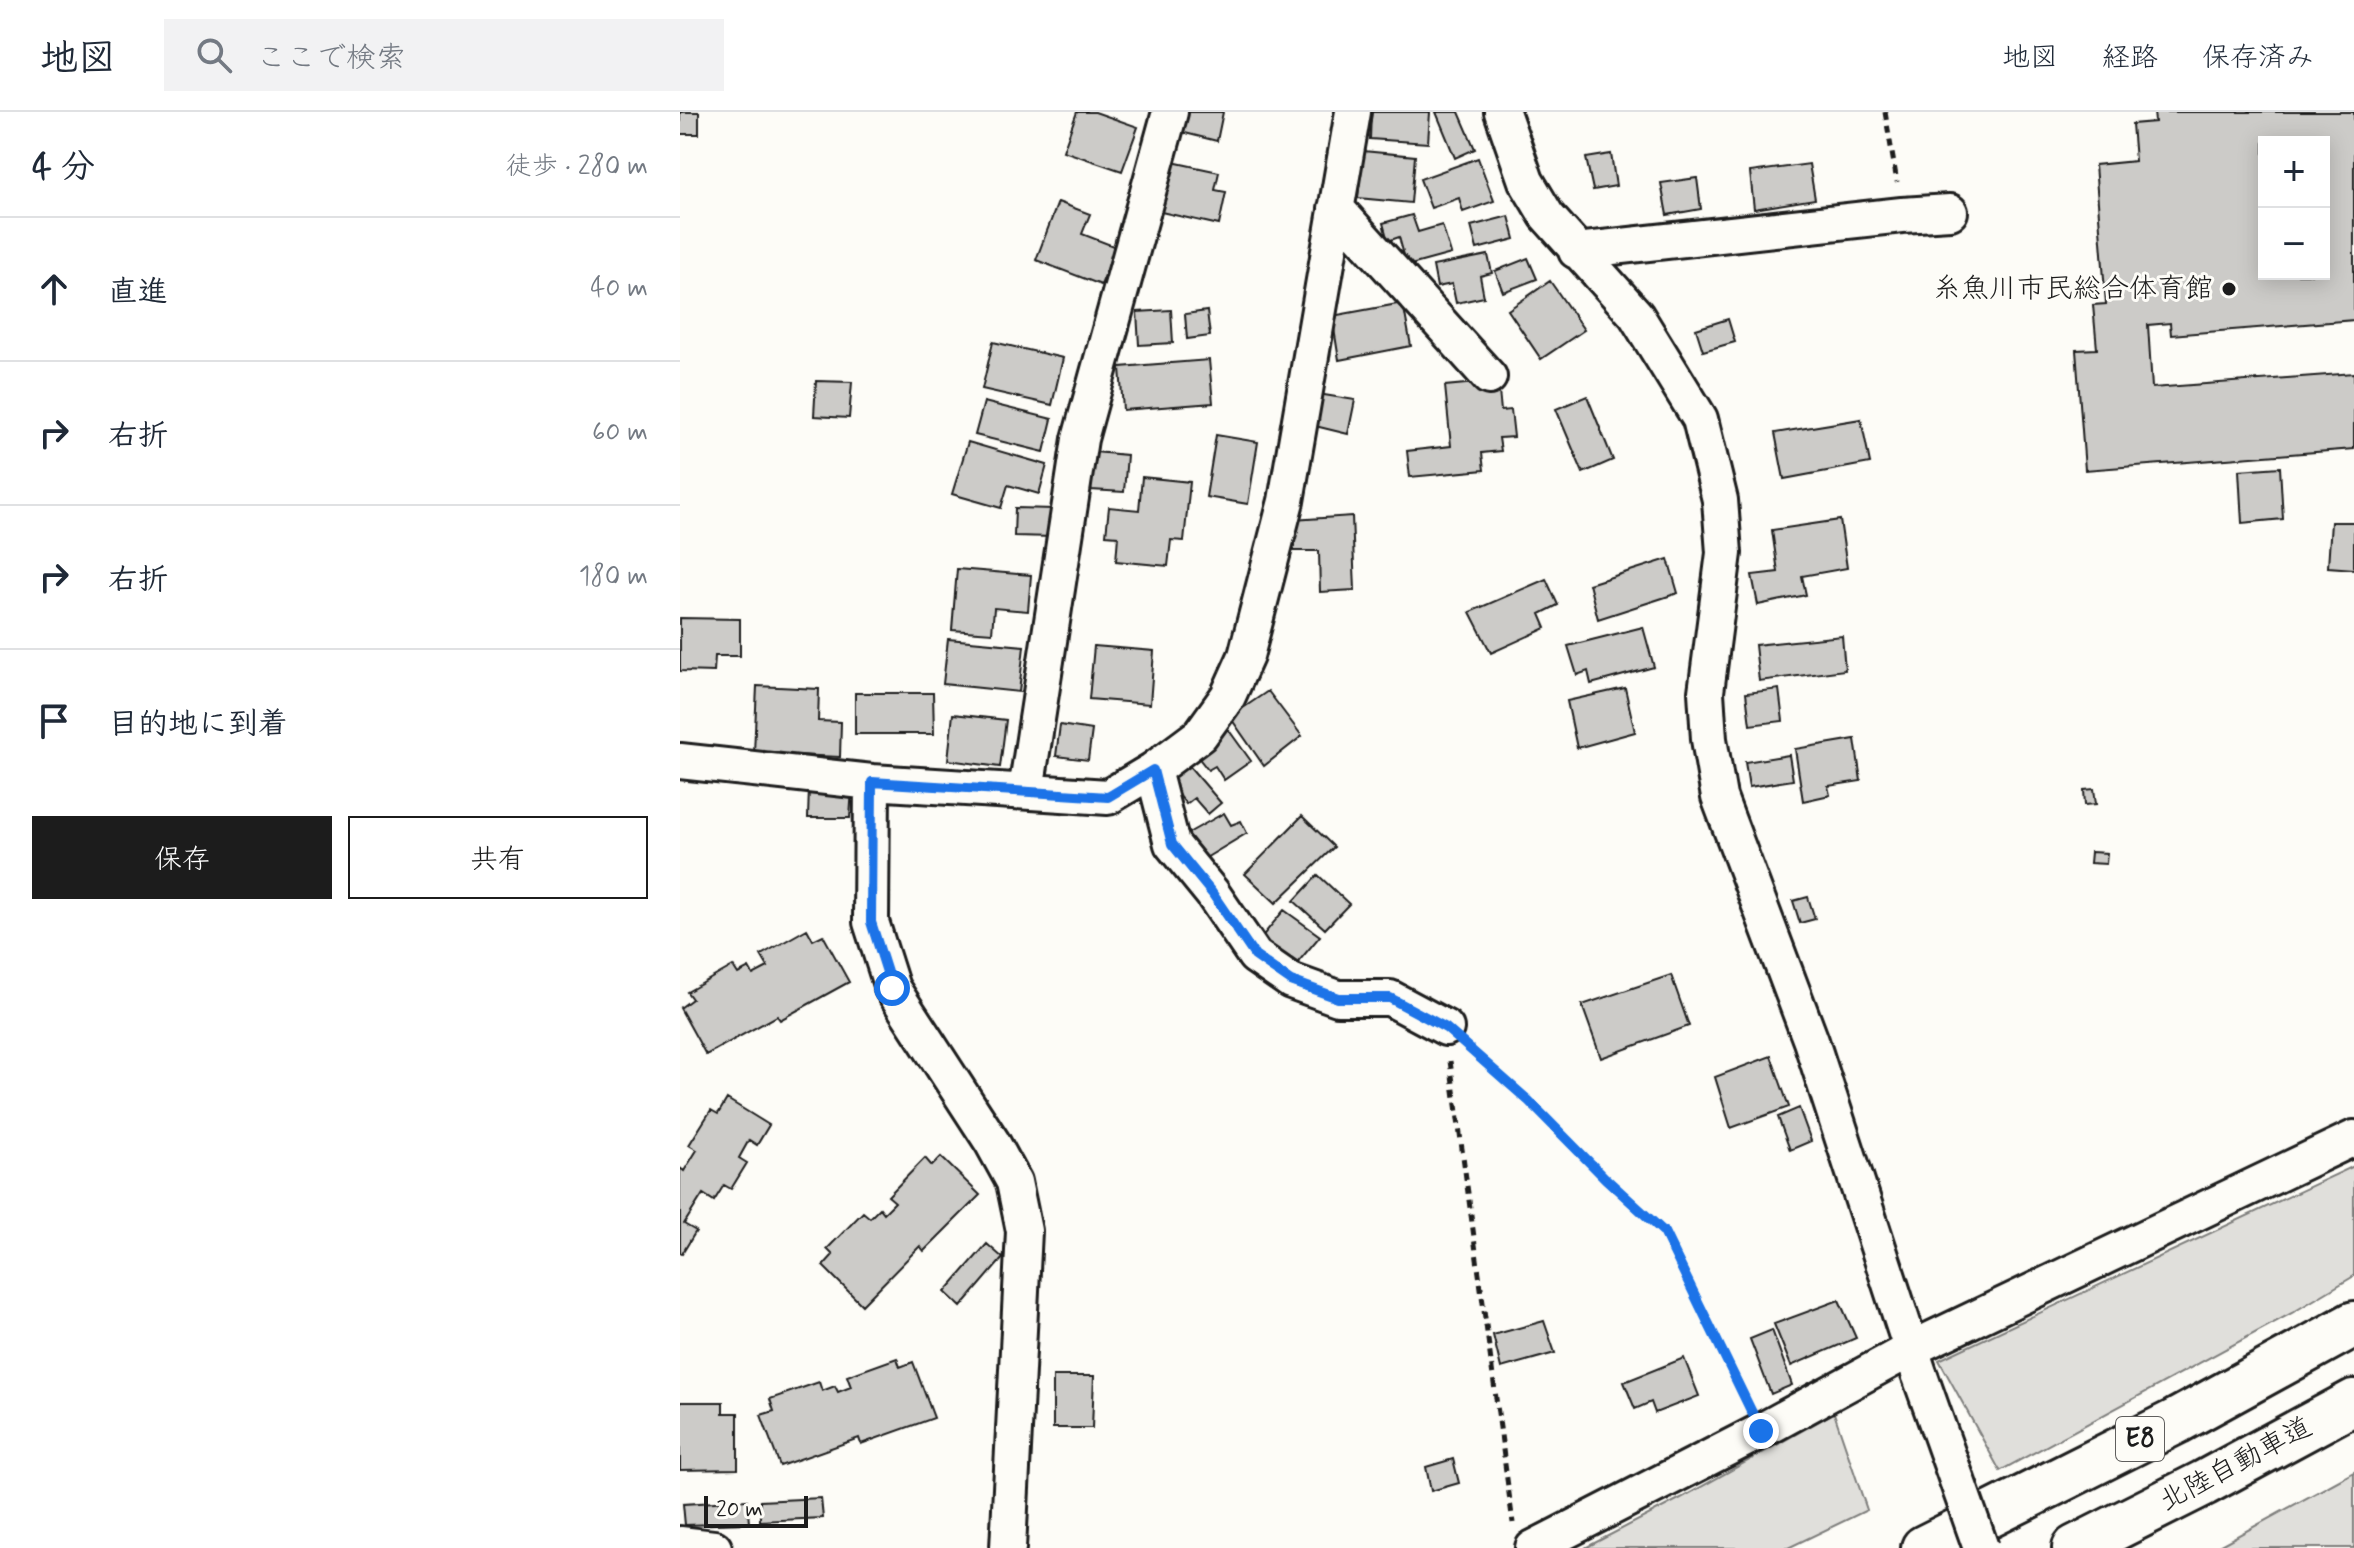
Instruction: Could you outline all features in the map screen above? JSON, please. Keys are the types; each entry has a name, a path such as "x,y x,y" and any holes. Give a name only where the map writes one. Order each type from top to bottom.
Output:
{"highway":[{"name":"E8","path":"1924,1548 2177,1421 2354,1324"},
{"name":"北陸自動車道","path":"2075,1548 2354,1402"}],"street":[{"path":"1026,791 1080,439 1170,112"},
{"path":"680,761 872,782 1108,797 1153,770 1200,735 1228,696 1246,656 1286,501 1353,112"},
{"path":"1502,112 1526,181 1547,216 1636,315 1700,419 1720,500 1724,553 1706,692 1709,739 1719,797 1811,1041 1916,1362 1981,1548"},
{"path":"1336,208 1489,377"},
{"path":"1576,251 1950,212"},
{"path":"1153,770 1172,844 1212,893 1255,956 1291,981 1338,998 1390,998 1446,1028"},
{"path":"872,782 871,922 892,988 992,1142 1014,1182 1024,1231 1008,1548"},
{"path":"1524,1540 1916,1362 2354,1138"},
{"path":"680,1544 714,1548"}],"path":[{"path":"1885,112 1902,215"},
{"path":"1446,1028 1529,1101 1664,1232 1761,1431"},
{"path":"1446,1028 1524,1540"}],"shaded area":[{"path":"2354,1166 2354,1276 2292,1313 2000,1471 1939,1360"},
{"path":"1834,1413 1867,1510 1788,1548 1585,1548 1681,1498"},
{"path":"2354,1472 2354,1548 2215,1548"}],"building":[{"path":"680,112 699,112 699,134 680,134"},
{"path":"1077,112 1095,112 1138,127 1122,171 1063,151"},
{"path":"1186,112 1223,112 1217,141 1181,132"},
{"path":"1371,112 1430,112 1428,143 1370,139"},
{"path":"1436,112 1459,112 1475,149 1455,158"},
{"name":"糸魚川市民総合体育館","path":"2154,112 2354,112 2354,320 2171,335 2170,323 2148,325 2152,388 2354,373 2354,449 2085,470 2076,350 2097,349 2093,305 2106,304 2095,165 2135,161 2132,124 2155,122"},
{"path":"1363,151 1415,156 1411,203 1358,198"},
{"path":"1611,154 1616,186 1593,190 1586,158"},
{"path":"1478,158 1494,201 1463,212 1459,198 1431,208 1420,179"},
{"path":"1172,162 1219,172 1215,190 1226,192 1219,225 1161,212"},
{"path":"1809,164 1815,199 1754,209 1750,172"},
{"path":"1697,178 1701,209 1667,215 1661,183"},
{"path":"1058,202 1090,214 1082,234 1116,247 1101,285 1036,260"},
{"path":"1412,215 1418,232 1442,225 1451,254 1407,266 1399,237 1388,241 1383,223"},
{"path":"1509,216 1515,239 1477,249 1471,226"},
{"path":"1488,255 1492,273 1480,276 1484,297 1456,303 1452,284 1437,287 1433,266"},
{"path":"1528,258 1537,279 1503,292 1495,271"},
{"path":"1550,281 1584,330 1541,359 1508,310"},
{"path":"1403,303 1411,346 1339,360 1332,316"},
{"path":"1171,310 1173,343 1139,345 1137,312"},
{"path":"1207,311 1210,336 1187,339 1185,314"},
{"path":"1728,319 1735,342 1703,351 1696,329"},
{"path":"993,342 1063,358 1052,405 982,389"},
{"path":"1209,360 1213,403 1123,410 1120,367"},
{"path":"816,381 852,382 849,418 814,416"},
{"path":"1498,381 1501,411 1511,410 1514,437 1499,438 1501,451 1482,453 1484,470 1410,477 1407,451 1451,446 1445,386"},
{"path":"1318,394 1355,400 1348,434 1311,425"},
{"path":"1587,396 1613,460 1583,473 1556,409"},
{"path":"984,402 1052,419 1044,452 975,435"},
{"path":"1861,419 1870,463 1784,479 1775,433"},
{"path":"1216,435 1258,442 1248,504 1206,497"},
{"path":"968,442 1047,465 1039,494 1008,485 1001,508 952,494"},
{"path":"1094,452 1127,455 1124,492 1091,490"},
{"path":"2280,467 2283,519 2242,523 2239,470"},
{"path":"1142,477 1190,482 1184,541 1171,540 1168,566 1116,561 1118,536 1106,535 1109,507 1139,510"},
{"path":"1015,508 1055,509 1054,537 1014,536"},
{"path":"1352,516 1355,590 1320,592 1319,551 1292,551 1293,520"},
{"path":"1840,520 1847,568 1802,576 1806,595 1758,605 1752,575 1778,572 1772,530"},
{"path":"2331,522 2354,522 2354,569 2328,567"},
{"path":"1668,559 1678,593 1598,619 1589,584"},
{"path":"957,569 1031,575 1028,611 994,608 992,633 952,630"},
{"path":"1546,579 1558,605 1540,614 1546,628 1491,653 1470,612"},
{"path":"680,618 740,619 740,656 715,656 714,672 680,671"},
{"path":"1643,627 1654,667 1591,684 1588,671 1577,675 1568,646"},
{"path":"1842,636 1845,670 1759,681 1755,645"},
{"path":"948,639 1024,646 1019,692 943,684"},
{"path":"1094,646 1154,651 1150,704 1089,699"},
{"path":"757,686 819,689 818,721 841,722 840,757 754,753"},
{"path":"1625,688 1635,732 1577,748 1567,701"},
{"path":"1779,689 1783,721 1750,725 1746,693"},
{"path":"1268,691 1302,736 1264,766 1230,717"},
{"path":"855,693 933,693 934,734 855,734"},
{"path":"953,714 1006,720 1000,767 948,760"},
{"path":"1060,725 1092,730 1088,760 1056,756"},
{"path":"1228,729 1251,761 1224,780 1215,766 1208,770 1194,752"},
{"path":"1855,739 1861,781 1828,786 1830,795 1803,801 1795,749"},
{"path":"1789,755 1793,780 1749,787 1745,762"},
{"path":"1184,760 1221,803 1208,814 1194,798 1186,804 1165,776"},
{"path":"809,788 852,788 850,818 808,818"},
{"path":"2094,789 2096,804 2085,805 2084,790"},
{"path":"1224,813 1231,825 1241,821 1247,833 1199,862 1183,836"},
{"path":"1302,816 1334,847 1276,903 1245,874"},
{"path":"2091,852 2107,853 2106,864 2090,863"},
{"path":"1318,875 1349,904 1325,929 1294,901"},
{"path":"1808,897 1815,919 1800,923 1793,901"},
{"path":"1284,910 1320,936 1289,973 1255,945"},
{"path":"807,929 813,940 823,935 849,982 780,1020 777,1016 706,1055 680,1008 692,999 687,992 733,966 738,974 749,968 753,975 768,967 761,955"},
{"path":"1671,975 1689,1026 1601,1058 1582,1005"},
{"path":"1771,1056 1789,1107 1731,1128 1715,1077"},
{"path":"727,1099 769,1125 757,1145 749,1140 739,1158 747,1163 731,1189 724,1185 714,1201 703,1194 684,1224 696,1231 682,1254 680,1168 684,1171 697,1150 689,1145 711,1110 718,1114"},
{"path":"1799,1108 1811,1141 1790,1150 1778,1117"},
{"path":"941,1157 980,1195 924,1251 920,1246 862,1305 823,1266 833,1255 827,1249 863,1212 870,1218 880,1208 884,1213 895,1202 888,1196 925,1158 932,1166"},
{"path":"987,1244 1003,1258 961,1307 945,1292"},
{"path":"1839,1300 1856,1338 1791,1366 1774,1324"},
{"path":"1544,1321 1555,1353 1501,1368 1493,1335"},
{"path":"1772,1330 1792,1385 1771,1394 1750,1339"},
{"path":"897,1358 900,1367 913,1362 934,1418 861,1444 859,1438 780,1466 761,1415 774,1411 770,1399 819,1382 822,1391 835,1386 838,1392 851,1387 847,1376"},
{"path":"1684,1358 1699,1396 1655,1413 1651,1402 1635,1409 1624,1382"},
{"path":"1053,1376 1094,1376 1092,1428 1053,1428"},
{"path":"680,1402 723,1402 723,1413 738,1413 738,1469 680,1470"},
{"path":"1453,1459 1459,1483 1431,1491 1426,1467"},
{"path":"821,1498 823,1518 760,1521 760,1501"},
{"path":"747,1500 749,1523 685,1525 683,1504"}],"place":[{"name":"糸魚川市民総合体育館","path":"2229,289"}],"route":[{"path":"892,988 871,922 872,782 1108,797 1153,770 1172,844 1212,893 1255,956 1291,981 1338,998 1390,998 1446,1028 1529,1101 1664,1232 1761,1431"}]}
